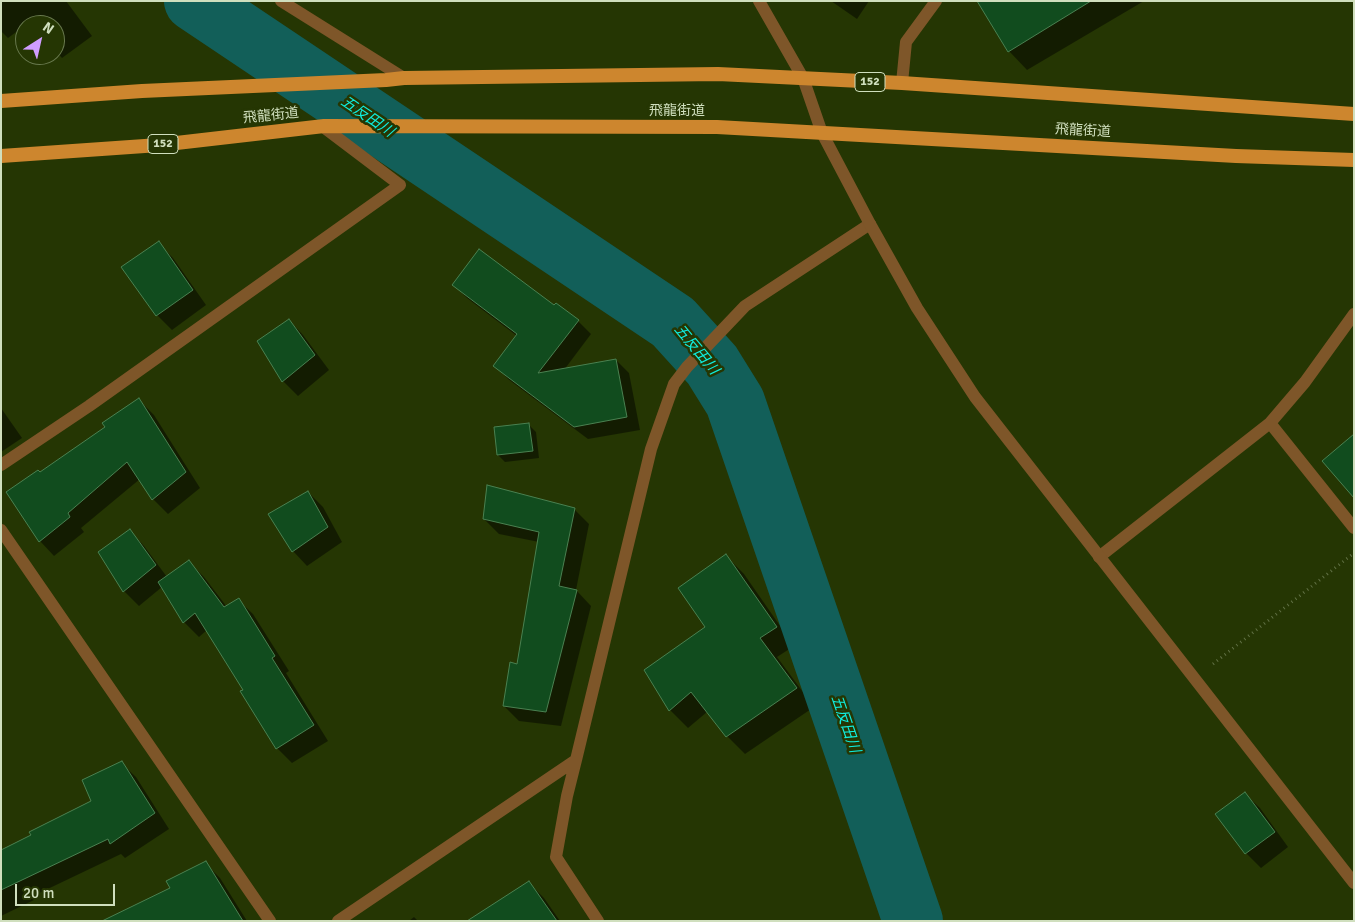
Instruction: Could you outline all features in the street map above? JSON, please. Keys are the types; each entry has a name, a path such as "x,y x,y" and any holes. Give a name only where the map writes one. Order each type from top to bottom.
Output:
{"highway":[{"name":"152","path":"1,101 404,78 718,74 902,83 1354,114"},
{"name":"飛龍街道","path":"1,156 159,145 323,126 460,126 717,127 1227,156 1354,160"}],"street":[{"path":"281,1 404,78"},
{"path":"760,1 803,78 822,133 870,224 917,308 975,397 1353,879"},
{"path":"902,83 906,42 936,1"},
{"path":"1,465 89,406 400,185 323,126"},
{"path":"598,921 556,857 567,796 650,449 674,384 687,367 744,306 870,224"},
{"path":"1099,557 1270,424 1305,382 1354,314"},
{"path":"1270,424 1354,528"},
{"path":"1,530 270,921"},
{"path":"338,921 576,760"}],"path":[{"path":"1195,678 1354,553"}],"building":[{"path":"977,1 1091,1 1008,52"},
{"path":"159,241 193,290 156,316 121,267"},
{"path":"479,249 554,305 556,303 579,320 538,373 616,359 627,417 574,427 493,366 517,334 452,285"},
{"path":"289,319 315,355 282,382 257,341"},
{"path":"139,398 186,472 152,500 127,462 68,513 70,517 39,542 6,492 38,470 40,472 105,427 102,423"},
{"path":"529,423 533,451 497,455 494,427"},
{"path":"1354,434 1354,498 1322,461"},
{"path":"487,485 575,508 559,586 577,590 546,712 503,706 510,662 517,664 539,532 483,519"},
{"path":"308,491 328,527 292,552 268,514"},
{"path":"130,529 156,565 123,592 98,552"},
{"path":"726,554 777,627 760,638 797,688 726,737 691,692 669,711 644,670 705,627 678,588"},
{"path":"189,560 224,607 239,598 275,656 272,658 314,725 276,749 240,691 243,690 195,613 183,623 158,582"},
{"path":"122,761 155,813 110,844 108,839 1,890 1,850 31,835 29,832 91,801 82,780"},
{"path":"1245,792 1275,832 1245,854 1215,814"},
{"path":"206,861 243,921 102,921 170,888 166,881"},
{"path":"529,881 557,921 467,921"}],"waterway":[{"name":"五反田川","path":"194,1 673,322 712,365 735,402 913,921"}]}
